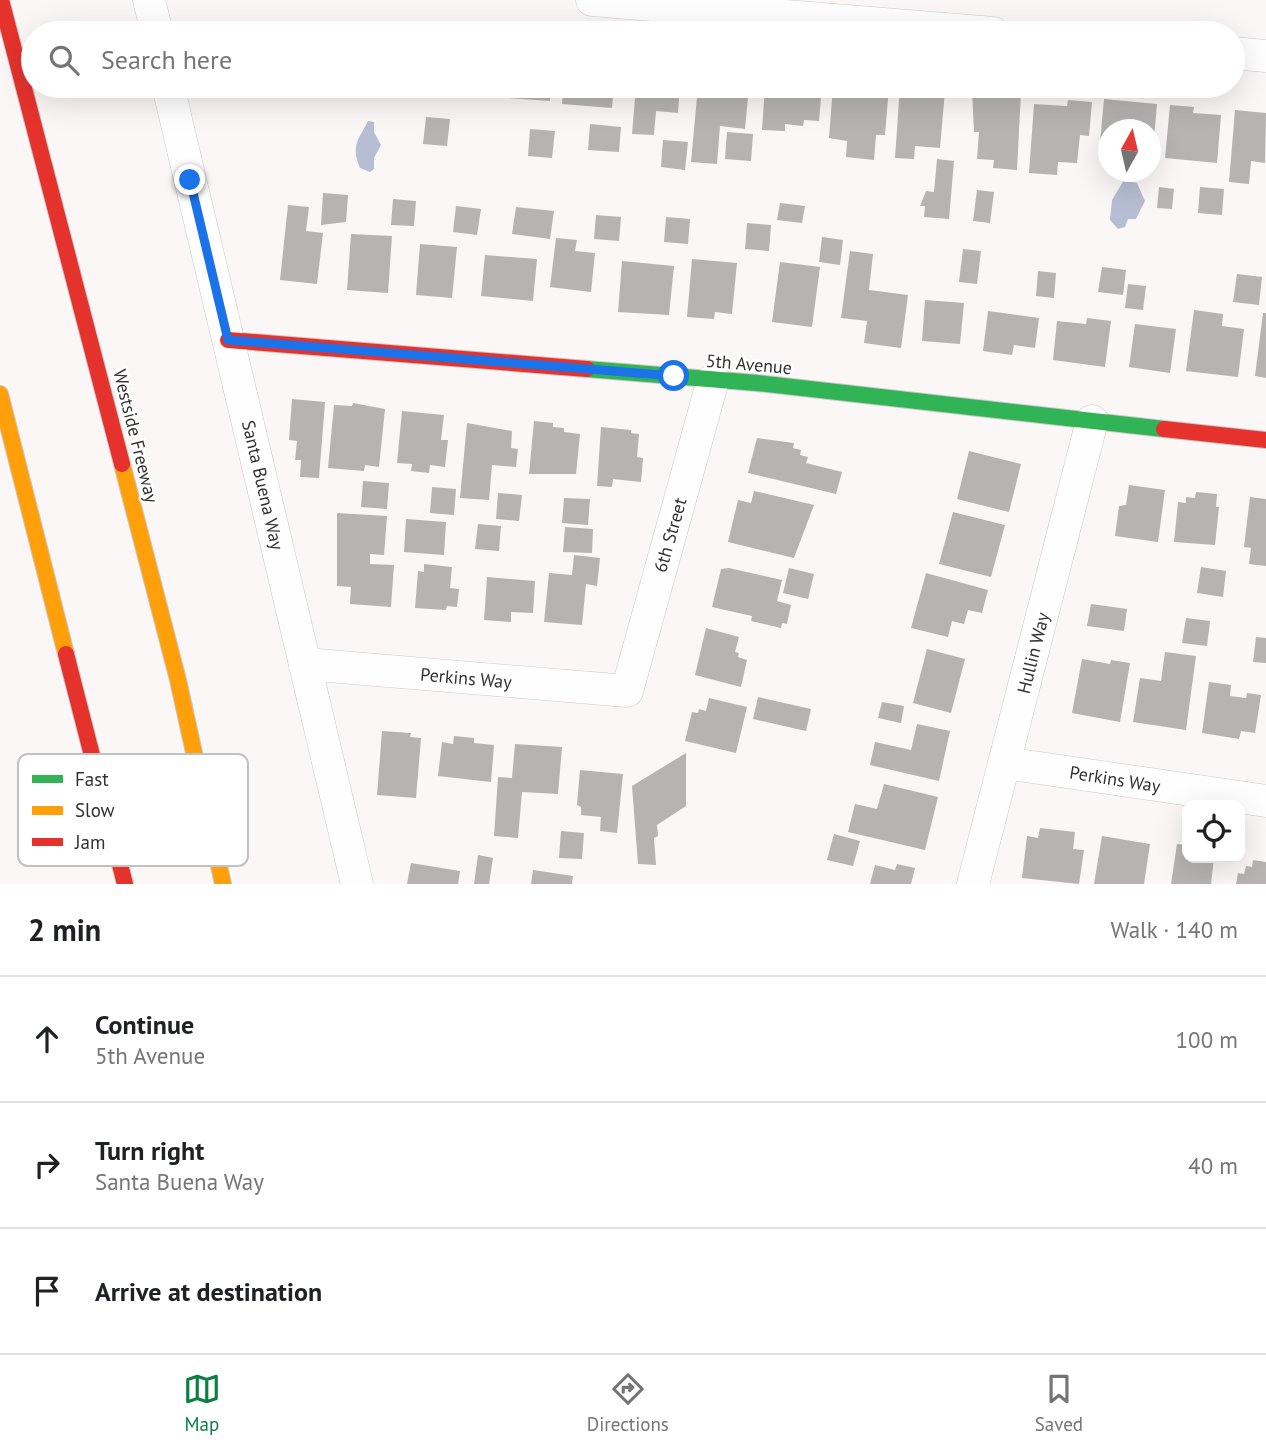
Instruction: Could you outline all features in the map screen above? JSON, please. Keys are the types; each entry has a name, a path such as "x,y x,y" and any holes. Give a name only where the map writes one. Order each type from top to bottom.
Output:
{"main road":[{"name":"Westside Freeway","path":"2,0 21,73"},
{"name":"Westside Freeway","path":"27,98 178,680 194,754"},
{"name":"5th Avenue","path":"228,340 713,380 1266,440"},
{"path":"0,394 92,754"},
{"path":"120,866 125,884"},
{"name":"Westside Freeway","path":"219,866 223,884"}],"street":[{"path":"149,0 153,21"},
{"path":"592,0 847,21"},
{"path":"1245,54 1266,56"},
{"name":"Santa Buena Way","path":"172,98 357,884"},
{"name":"6th Street","path":"627,691 713,380"},
{"name":"Hullin Way","path":"973,884 1092,421"},
{"name":"Perkins Way","path":"306,664 627,691"},
{"name":"Perkins Way","path":"1005,763 1266,802"}],"water":[{"path":"368,121 374,122 374,132 381,145 374,158 374,169 370,172 360,168 356,153 357,142"},
{"path":"1123,182 1133,182 1137,183 1145,201 1136,219 1128,219 1125,227 1118,229 1110,220 1112,200"}],"building":[{"path":"509,98 550,98 550,101"},
{"path":"562,98 613,98 612,108 562,104"},
{"path":"635,98 679,98 678,113 656,111 654,135 632,134"},
{"path":"697,98 748,98 745,129 720,126 717,164 691,162"},
{"path":"764,98 821,98 819,121 804,120 803,126 785,124 785,131 762,130"},
{"path":"832,98 888,98 885,135 876,135 874,160 846,157 847,141 829,138"},
{"path":"899,98 944,98 940,148 915,146 914,159 895,158"},
{"path":"972,98 1021,98 1017,170 993,168 994,160 977,159 979,132 974,132"},
{"path":"1104,99 1157,104 1156,119 1102,119"},
{"path":"1068,100 1092,102 1089,136 1080,135 1077,163 1058,162 1057,175 1029,173 1034,104 1067,106"},
{"path":"1170,105 1194,107 1193,113 1221,115 1217,163 1165,158"},
{"path":"1235,110 1266,113 1265,163 1251,161 1249,184 1229,182"},
{"path":"426,117 450,119 447,146 423,144"},
{"path":"590,124 621,127 619,152 588,150"},
{"path":"530,129 555,131 552,158 528,156"},
{"path":"727,132 753,134 751,161 725,159"},
{"path":"663,140 688,142 685,170 661,167"},
{"path":"937,159 954,161 949,219 924,217 925,206 920,206 926,191 934,192"},
{"path":"1159,187 1174,189 1172,209 1157,208"},
{"path":"1200,187 1224,189 1222,215 1198,213"},
{"path":"977,190 994,192 990,223 973,221"},
{"path":"323,193 348,195 346,222 321,225"},
{"path":"393,199 416,201 414,226 391,225"},
{"path":"780,203 805,206 802,223 777,220"},
{"path":"288,205 309,207 306,231 323,233 317,284 280,280"},
{"path":"456,206 481,209 477,235 453,232"},
{"path":"516,207 554,211 550,239 512,234"},
{"path":"596,215 621,217 619,241 594,239"},
{"path":"666,217 690,219 688,244 664,242"},
{"path":"747,223 771,225 769,251 745,249"},
{"path":"351,234 392,236 388,293 347,290"},
{"path":"822,237 843,240 840,265 819,262"},
{"path":"556,238 577,240 575,251 595,253 591,292 550,287"},
{"path":"420,244 457,247 452,298 416,295"},
{"path":"963,249 981,251 977,284 959,282"},
{"path":"850,251 873,254 869,290 908,295 901,348 864,343 867,321 841,318"},
{"path":"485,255 537,259 533,301 481,296"},
{"path":"692,259 737,263 732,314 715,312 714,319 687,317"},
{"path":"622,261 674,266 669,315 618,312"},
{"path":"780,262 820,267 812,327 772,322"},
{"path":"1102,267 1126,270 1123,295 1098,292"},
{"path":"1038,271 1056,273 1054,298 1036,296"},
{"path":"1237,274 1262,277 1259,305 1233,302"},
{"path":"1128,284 1146,286 1143,310 1125,308"},
{"path":"925,300 964,303 960,344 922,341"},
{"path":"1194,310 1223,314 1222,326 1244,329 1238,377 1186,371"},
{"path":"988,311 1039,318 1035,348 1014,345 1012,355 983,351"},
{"path":"1263,313 1266,313 1266,378 1255,376"},
{"path":"1087,318 1111,321 1105,367 1053,360 1057,321 1086,324"},
{"path":"1135,324 1176,329 1170,373 1129,367"},
{"path":"292,399 325,402 319,478 300,477 301,460 295,460 297,441 289,440"},
{"path":"353,403 385,409 379,467 365,465 364,471 328,468 334,405 352,406"},
{"path":"402,411 444,415 441,440 448,440 445,467 430,465 429,473 411,471 412,464 397,463"},
{"path":"534,421 553,423 553,427 564,428 564,432 580,434 576,474 529,474"},
{"path":"467,423 512,431 511,448 518,449 516,467 492,465 489,500 460,498"},
{"path":"601,427 631,430 631,433 639,434 637,457 643,458 641,482 613,479 612,487 597,486"},
{"path":"757,438 794,443 793,448 801,450 800,455 808,457 806,463 842,472 836,494 748,473"},
{"path":"969,451 1021,464 1009,512 957,499"},
{"path":"363,481 389,483 387,509 361,507"},
{"path":"1129,485 1165,490 1158,542 1115,536 1119,506 1126,505"},
{"path":"432,487 456,489 454,515 430,513"},
{"path":"754,491 814,505 794,558 728,542 738,500 751,503"},
{"path":"1196,492 1217,494 1216,507 1219,507 1215,545 1174,542 1178,502 1186,503 1186,497 1195,498"},
{"path":"498,493 522,495 519,521 496,519"},
{"path":"1250,497 1266,499 1266,566 1249,564 1251,548 1244,547"},
{"path":"564,498 590,499 588,525 562,523"},
{"path":"953,512 1005,525 991,577 939,564"},
{"path":"337,513 387,516 384,555 370,554 370,564 394,565 391,607 350,604 351,587 337,586"},
{"path":"406,519 446,522 444,555 404,552"},
{"path":"478,524 501,526 499,551 475,549"},
{"path":"565,527 593,529 592,553 563,552"},
{"path":"574,555 600,558 597,586 586,584 582,625 544,622 549,573 572,575"},
{"path":"424,564 452,567 450,588 459,589 457,607 447,606 446,610 415,608 418,571 424,572"},
{"path":"1201,567 1226,571 1223,597 1197,593"},
{"path":"729,568 782,580 777,601 791,605 787,624 782,623 781,628 751,621 752,616 712,607 721,569"},
{"path":"789,568 814,574 808,599 783,593"},
{"path":"926,573 988,590 982,613 968,610 964,624 952,621 948,637 911,628"},
{"path":"487,577 535,581 533,613 511,612 511,622 484,620"},
{"path":"1091,604 1127,609 1124,631 1087,626"},
{"path":"1186,618 1210,621 1207,646 1182,643"},
{"path":"706,628 739,637 735,652 739,653 738,657 747,660 741,687 695,675"},
{"path":"1256,637 1266,638 1266,663 1253,662"},
{"path":"927,649 965,659 951,713 913,703"},
{"path":"1165,652 1196,656 1186,730 1133,722 1140,678 1161,681"},
{"path":"1082,659 1110,664 1111,660 1130,663 1120,722 1072,713"},
{"path":"1209,682 1231,685 1230,696 1246,698 1247,693 1261,695 1255,733 1241,731 1239,739 1202,733"},
{"path":"758,697 811,709 806,731 753,719"},
{"path":"709,698 747,707 736,753 685,741 692,712 698,713 699,709 706,711"},
{"path":"882,702 904,706 901,723 878,718"},
{"path":"917,724 950,731 939,781 870,765 875,742 911,750"},
{"path":"382,731 411,733 410,737 421,738 416,798 377,795"},
{"path":"454,736 474,738 474,743 494,745 491,782 438,776 442,742 453,744"},
{"path":"515,744 562,747 558,794 522,792 518,838 494,836 498,777 512,778"},
{"path":"686,753 686,806 657,825 658,836 654,838 656,865 638,864 632,786"},
{"path":"580,770 623,774 617,833 600,831 601,817 581,815 581,807 577,805"},
{"path":"884,784 938,797 925,850 848,832 855,804 877,809"},
{"path":"1040,828 1075,832 1073,849 1084,850 1079,884 1022,878 1027,836 1038,838"},
{"path":"561,831 584,833 582,859 559,858"},
{"path":"834,834 860,841 853,866 827,860"},
{"path":"1102,836 1150,844 1144,884 1094,884"},
{"path":"1177,844 1182,844 1182,863 1213,863 1211,884 1171,884"},
{"path":"478,855 493,858 489,884 474,884"},
{"path":"1253,860 1266,862 1266,884 1236,884 1238,873 1244,874 1246,866 1252,867"},
{"path":"411,863 460,871 458,884 407,884"},
{"path":"897,864 915,868 911,884 870,884 875,865 895,870"},
{"path":"533,870 573,876 572,884 531,884"}],"traffic: fast":[{"path":"587,369 757,383 1164,429"}],"traffic: slow":[{"path":"0,394 66,654"},
{"path":"122,464 194,754"},
{"path":"219,866 223,884"}],"traffic: jam":[{"path":"1,0 21,77"},
{"path":"27,98 122,464"},
{"path":"228,340 587,369"},
{"path":"1164,429 1266,440"},
{"path":"66,654 92,754"},
{"path":"120,866 125,884"}],"route":[{"path":"190,180 228,340 271,341 674,376"}]}
